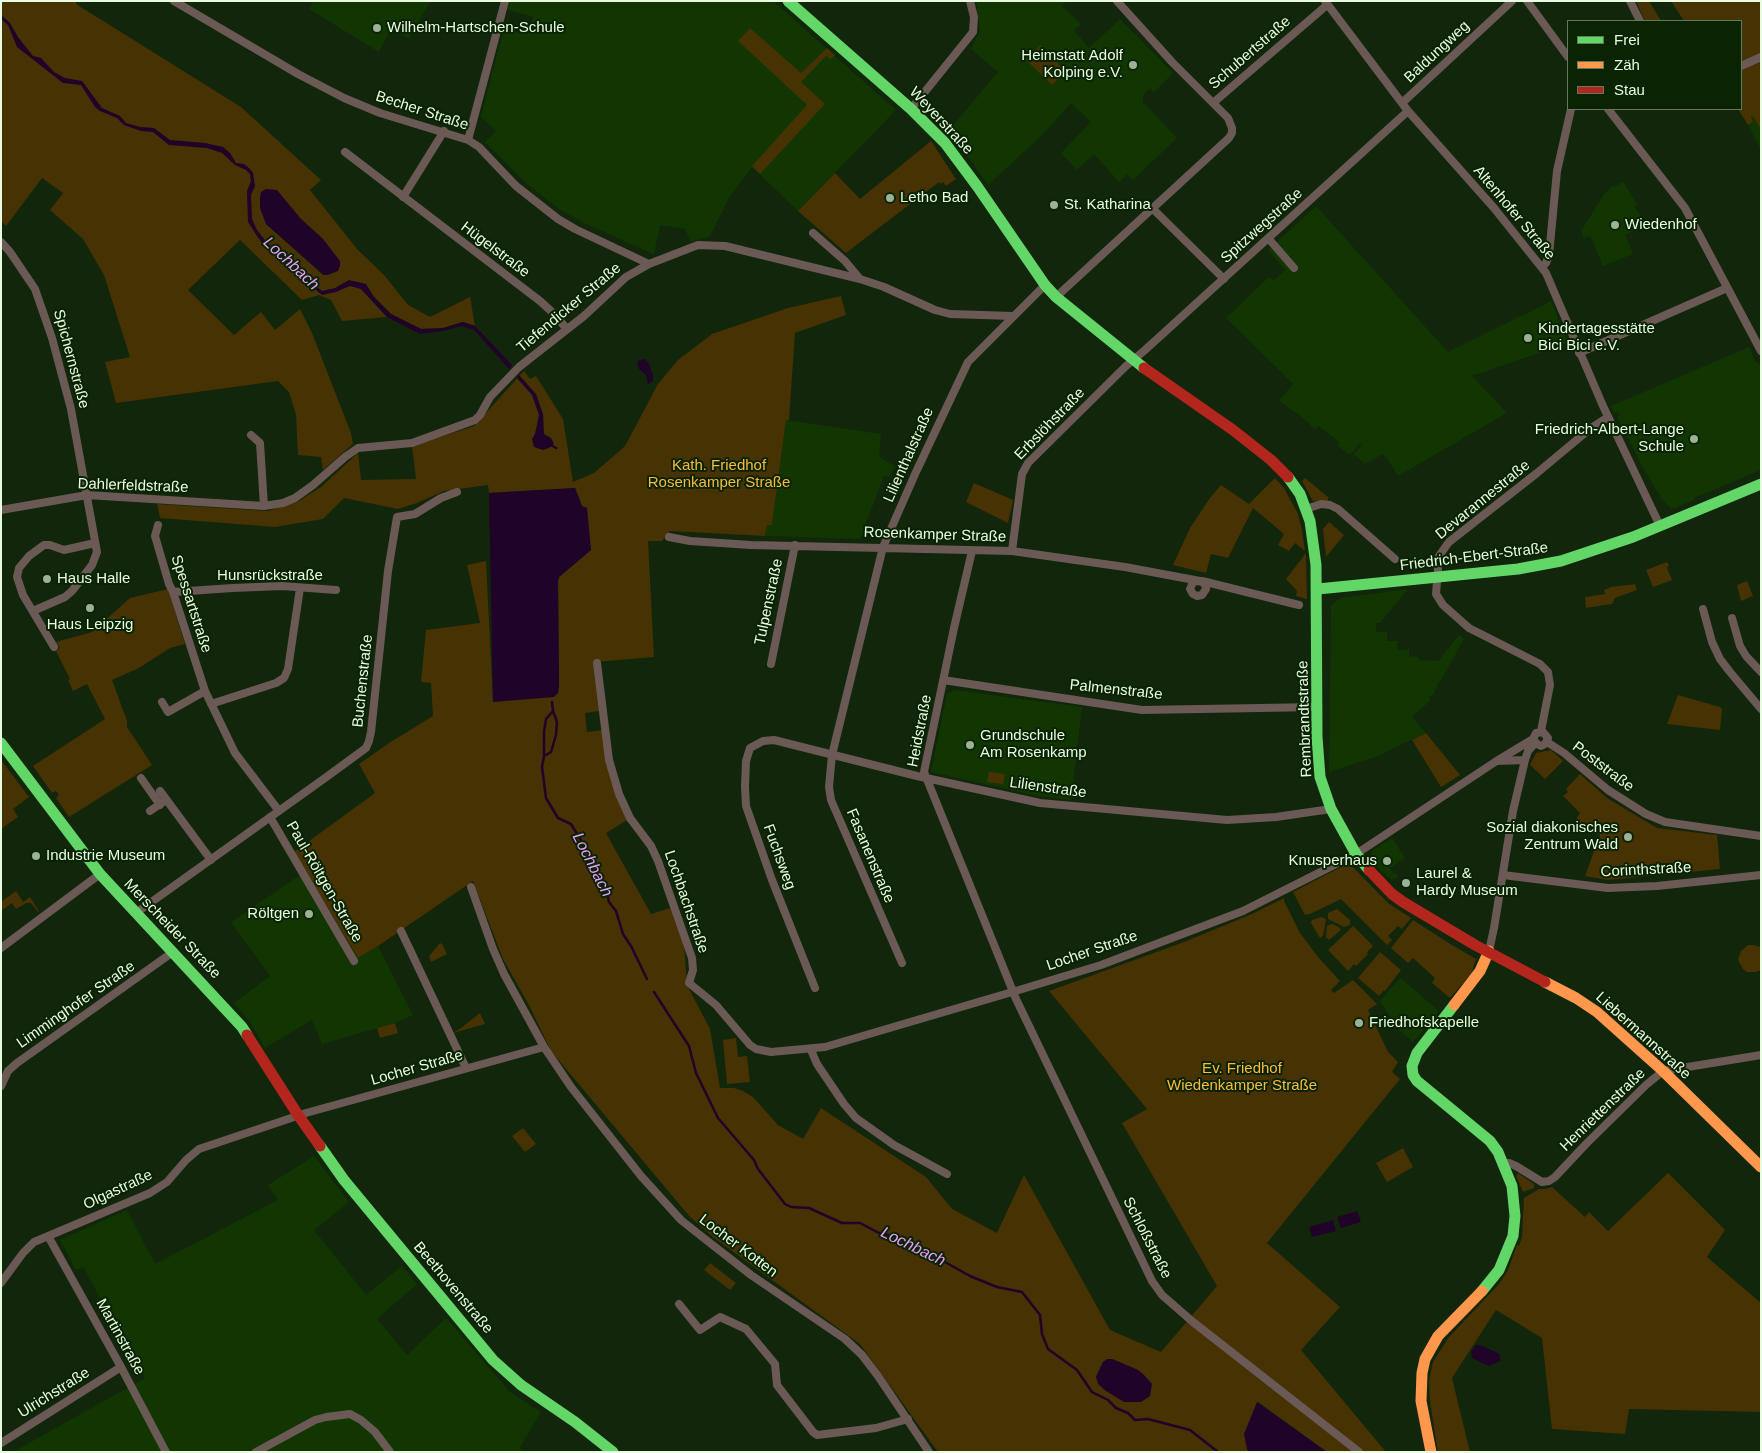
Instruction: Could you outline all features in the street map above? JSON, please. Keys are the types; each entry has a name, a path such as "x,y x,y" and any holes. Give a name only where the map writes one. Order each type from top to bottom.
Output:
{"main road":[{"name":"Weyerstraße","path":"788,1 911,109 945,142 1045,285"},
{"path":"1045,285 1056,297 1132,360 1227,425 1271,460 1293,482 1306,509 1312,530 1318,589"},
{"name":"Friedrich-Ebert-Straße","path":"1318,589 1518,569 1561,561 1619,542 1761,484"},
{"name":"Rembrandtstraße","path":"1318,589 1318,768 1331,810 1356,854 1379,882 1403,902 1488,951"},
{"name":"Merscheider Straße","path":"1,743 100,874 227,1009 248,1034 298,1116"},
{"path":"1430,1452 1421,1401 1422,1373 1426,1359 1435,1340 1484,1289 1499,1270 1513,1236 1515,1216 1512,1186 1498,1152 1490,1141 1417,1081 1413,1074 1412,1066 1417,1053 1480,971 1488,951"},
{"name":"Liebermannstraße","path":"1488,951 1576,998 1597,1012 1663,1071 1761,1167"},
{"name":"Beethovenstraße","path":"298,1116 344,1180 497,1364 521,1385 575,1422 613,1452"}],"street":[{"name":"Becher Straße","path":"174,1 298,74 344,98 380,113 444,131 468,140 479,147 516,186 558,219 649,264"},
{"path":"468,140 505,1"},
{"path":"911,109 973,32 974,17 970,1"},
{"path":"1056,297 1229,138 1232,128 1228,118 1116,1"},
{"name":"Baldungweg","path":"1402,103 1512,1"},
{"path":"1527,1 1567,56"},
{"path":"1630,1 1640,20"},
{"name":"Schubertstraße","path":"1213,103 1326,3"},
{"name":"Altenhofer Straße","path":"1326,3 1408,111 1489,202 1542,267 1608,417 1660,526"},
{"path":"1742,66 1761,57"},
{"path":"1542,267 1549,255 1557,171 1571,110"},
{"path":"1609,110 1685,208 1761,351"},
{"name":"Spitzwegstraße","path":"1132,360 1408,111"},
{"path":"403,197 444,131"},
{"name":"Hügelstraße","path":"345,152 540,301 567,329"},
{"path":"1152,208 1224,279"},
{"name":"Tiefendicker Straße","path":"814,233 860,279"},
{"path":"1268,238 1294,268"},
{"name":"Spichernstraße","path":"1,242 28,277 42,305 62,371 71,409 97,552 96,559 72,591 65,597 33,611"},
{"name":"Tiefendicker Straße","path":"375,445 412,442 475,420 490,397 519,367 584,316 626,277 649,264 691,247 708,244 716,245 763,254 860,279 944,313 1013,316"},
{"name":"Lilienthalstraße","path":"832,755 883,547 919,464 968,362 1045,285"},
{"path":"1579,353 1727,288"},
{"name":"Erbslöhstraße","path":"1012,551 1022,474 1026,466 1132,360"},
{"name":"Devarannestraße","path":"1436,576 1439,556 1449,542 1591,428 1608,417"},
{"path":"251,435 260,443 264,506"},
{"name":"Dahlerfeldstraße","path":"1,510 87,495 264,506 283,503 295,498 313,485 344,457 358,448 375,445"},
{"name":"Buchenstraße","path":"136,913 366,748 369,741 388,571 397,516 415,514 441,498 457,492"},
{"name":"Friedrich-Ebert-Straße","path":"1306,509 1321,504 1330,505 1395,560"},
{"name":"Spessartstraße","path":"158,525 154,536 205,691 235,753 279,812"},
{"name":"Rosenkamper Straße","path":"669,536 699,542 751,545 1012,551 1125,567 1200,581 1298,605"},
{"path":"54,647 23,595 17,577 19,568 29,556 44,545 64,550 95,543"},
{"name":"Tulpenstraße","path":"771,664 795,545"},
{"name":"Heidstraße","path":"972,551 924,769 926,778 1014,992"},
{"path":"1436,576 1436,594 1438,599 1455,617 1479,635 1540,664 1548,672 1550,685 1541,731"},
{"name":"Hunsrückstraße","path":"174,592 282,586 336,590"},
{"path":"211,704 276,684 284,678 288,669 300,588"},
{"path":"1703,609 1712,642 1720,659 1761,709"},
{"path":"1732,618 1743,651 1761,672"},
{"name":"Lochbachstraße","path":"597,663 609,760 619,794 630,818 651,846 658,860 693,965 689,983"},
{"name":"Palmenstraße","path":"943,680 1142,710 1318,707"},
{"path":"162,702 168,712 205,691"},
{"path":"1488,951 1494,928 1513,811 1525,760 1534,741 1535,734 1541,731"},
{"path":"1534,741 1541,746 1547,742 1546,735 1541,731"},
{"name":"Lilienstraße","path":"767,740 774,740 926,778 1040,803 1227,820 1276,817 1331,810"},
{"name":"Fuchsweg","path":"767,740 754,746 748,753 744,787 746,806 772,880 815,988"},
{"name":"Locher Straße","path":"689,983 716,1005 742,1037 756,1049 771,1052 811,1050 862,1037 1101,965 1243,911 1356,854 1495,762 1534,741"},
{"name":"Poststraße","path":"1547,742 1564,753 1608,790 1646,814 1665,822 1761,836"},
{"name":"Fasanenstraße","path":"832,755 829,787 831,800 902,963"},
{"name":"Locher Straße","path":"1495,762 1525,760"},
{"path":"141,778 160,805"},
{"path":"160,791 211,860"},
{"path":"150,811 167,800"},
{"name":"Paul-Röltgen-Straße","path":"270,817 354,961"},
{"path":"1,948 100,874"},
{"name":"Corinthstraße","path":"1503,875 1608,888 1657,886 1761,875"},
{"name":"Locher Kotten","path":"471,888 504,974 544,1047 571,1087 641,1176 682,1220 752,1275 845,1339 862,1355 929,1452"},
{"path":"401,931 466,1068"},
{"name":"Limminghofer Straße","path":"1,1086 8,1071 16,1063 173,952"},
{"name":"Schloßstraße","path":"1014,992 1049,1069 1157,1289 1166,1300 1193,1322 1359,1452"},
{"name":"Locher Straße","path":"298,1116 544,1047"},
{"path":"811,1050 817,1064 844,1104 856,1118 894,1145 947,1174"},
{"name":"Henriettenstraße","path":"1503,1163 1516,1166 1542,1182 1552,1180 1586,1144 1663,1071 1761,1055"},
{"name":"Olgastraße","path":"1,1283 4,1271 34,1242 159,1188 199,1148 298,1116"},
{"name":"Martinstraße","path":"48,1236 122,1367 166,1452"},
{"path":"679,1304 700,1330 720,1317 746,1329 775,1364 777,1385 817,1436 876,1428 908,1419"},
{"name":"Ulrichstraße","path":"1,1443 122,1367"},
{"path":"256,1452 315,1420 350,1414 361,1420 375,1432 390,1452"}],"shaded area":[{"name":"Wilhelm-Hartschen-Schule","path":"314,1 430,2 409,38 390,30 379,52 309,9"},
{"path":"510,1 773,1 896,110 798,211 752,167 730,196 710,236 691,242 685,229 660,225 654,254 584,223 559,209 527,184 485,142 496,131 481,117 504,28 522,34 524,28 529,30 533,17 507,10"},
{"path":"976,1 1066,1 1062,6 1081,24 1074,30 1089,48 1120,19 1173,73 1154,92 1150,88 1143,95 1143,102 1177,138 1133,180 1127,174 1119,182 1094,154 1077,170 1061,153 1091,122 1071,103 1040,137 988,185 949,130 998,72 971,49 980,31"},
{"path":"1753,116 1761,130 1761,150 1748,125 1753,122 1751,117"},
{"name":"Wiedenhof","path":"1623,182 1637,204 1634,206 1646,225 1625,235 1633,254 1603,266 1590,236 1584,238 1581,231 1603,196 1611,187"},
{"path":"1316,206 1448,352 1551,301 1568,343 1472,376 1507,413 1398,476 1383,454 1365,464 1354,454 1362,445 1360,443 1350,455 1337,445 1339,442 1319,426 1315,429 1279,400 1293,384 1226,318 1269,277 1273,281 1285,270 1268,250"},
{"name":"Friedrich-Albert-Lange Schule","path":"1749,347 1756,363 1758,362 1761,367 1761,470 1694,498 1694,500 1671,508 1663,501 1642,466 1617,417 1620,416 1618,412 1614,413 1611,406"},
{"path":"786,420 881,434 879,457 895,466 889,477 884,476 860,539 765,536 767,524 772,525"},
{"path":"1408,589 1380,623 1376,623 1376,632 1387,632 1387,641 1397,641 1398,650 1409,649 1409,656 1418,657 1419,660 1438,661 1459,635 1464,639 1437,685 1435,692 1429,698 1431,700 1412,717 1426,733 1375,757 1329,772 1331,605 1340,598"},
{"name":"Grundschule Am Rosenkamp","path":"954,690 1082,707 1071,800 1038,796 931,772 947,694"},
{"name":"Knusperhaus","path":"1392,838 1405,858 1390,868 1393,874 1396,873 1398,877 1392,880 1380,870 1370,856 1372,851"},
{"path":"306,871 358,958 378,946 413,1015 395,1023 322,1044 312,1020 265,1048 250,1022 234,1003 270,976 231,922"},
{"path":"1400,978 1439,1011 1413,1042 1398,1029 1380,1001"},
{"path":"314,1156 349,1202 314,1230 366,1295 402,1266 417,1284 377,1319 407,1355 446,1318 510,1392 541,1412 520,1447 524,1452 13,1452 145,1378 83,1267 76,1270 60,1240 127,1210 155,1264 278,1200 268,1185"}],"green space":[{"path":"1,1 77,1 76,4 241,107 321,180 310,190 357,249 385,276 408,305 430,317 470,297 475,326 463,322 443,328 421,329 391,314 374,297 361,289 387,317 342,321 331,300 319,295 302,300 240,240 188,290 234,335 261,312 275,330 300,309 312,333 351,433 353,444 323,470 321,457 298,455 296,415 289,392 278,381 116,403 105,362 130,357 104,275 83,239 50,210 63,193 42,178 6,226 1,221","holes":["301,219 323,239 328,275 323,275 266,224"]},
{"path":"1636,1 1649,1 1660,20 1645,20"},
{"path":"1671,1 1761,1 1761,130 1753,116 1751,117 1753,122 1748,125 1739,110 1742,110 1742,20 1683,20"},
{"path":"750,28 801,73 827,48 835,55 831,59 826,56 801,82 825,104 760,174 752,166 807,105 738,41"},
{"path":"1040,45 1065,71 1052,85 1026,60"},
{"name":"Letho Bad","path":"931,141 956,179 946,186 943,182 941,184 939,182 846,253 798,211 835,173 860,199"},
{"path":"841,296 846,315 795,333 789,420 786,420 772,525 767,525 765,536 670,531 662,541 648,541 654,657 595,662 600,711 585,713 587,732 603,730 606,761 615,794 627,820 606,833 651,914 670,908 684,945 687,985 710,1029 720,1088 734,1088 753,1097 778,1125 803,1139 821,1108 926,1177 952,1209 997,1233 1024,1175 1110,1330 1161,1352 1217,1286 1122,1123 1147,1109 1049,991 1184,942 1252,914 1284,898 1300,933 1318,957 1340,981 1331,990 1334,993 1353,980 1377,1004 1368,1010 1388,1052 1398,1062 1392,1072 1400,1079 1267,1243 1340,1307 1301,1350 1386,1452 1327,1452 1258,1402 1247,1449 1249,1452 938,1452 860,1344 713,1237 690,1217 551,1051 529,1005 503,959 473,881 358,958 294,852 375,793 359,764 433,716 431,683 421,682 426,630 480,623 467,565 486,561 493,702 559,686 558,581 559,577 591,550 582,506 575,488 489,493 488,485 444,491 398,509 344,498 323,519 275,527 160,518 157,504 268,511 299,501 321,487 358,453 361,480 416,479 412,446 474,426 524,371 530,379 536,376 563,419 573,482 594,473 625,446 658,384 678,360 712,334 788,308","holes":["1112,1359 1138,1370 1144,1375 1141,1402 1124,1402 1096,1377 1103,1362"]},
{"path":"1275,478 1284,488 1298,514 1305,551 1295,543 1289,551 1278,545 1284,534 1253,508 1228,558 1211,554 1206,573 1173,565 1190,528 1221,485 1249,504"},
{"path":"1305,478 1328,497 1328,501 1313,501 1302,481"},
{"path":"974,483 1013,500 1008,523 966,502"},
{"path":"1329,522 1344,535 1326,557 1323,529"},
{"path":"1306,553 1307,599 1296,596 1297,591 1286,579"},
{"path":"1667,562 1669,565 1667,568 1672,580 1653,587 1646,570"},
{"path":"1747,581 1753,596 1741,601 1737,585"},
{"path":"1635,584 1637,590 1615,598 1612,604 1586,608 1585,597 1605,594 1604,590 1611,587"},
{"path":"168,589 185,644 170,648 139,668 112,680 127,721 127,727 152,765 69,817 56,798 59,795 56,791 52,793 33,766 105,719 87,684 73,691 68,680 70,679 56,651 60,648 56,642 92,632 130,598"},
{"path":"1678,695 1720,707 1722,709 1720,730 1667,724"},
{"path":"1426,733 1460,775 1441,787 1412,740"},
{"path":"1551,750 1563,761 1545,779 1530,765 1536,753"},
{"path":"1,760 29,797 13,809 18,817 1,829"},
{"path":"989,772 1005,774 1003,784 987,782"},
{"path":"1580,774 1607,798 1657,828 1717,835 1720,869 1607,880 1585,876 1600,835 1575,821 1580,813 1563,796 1568,792 1566,789"},
{"path":"1349,863 1388,903 1411,918 1402,929 1398,926 1388,936 1392,940 1387,945 1341,899 1305,915 1293,892"},
{"path":"16,891 23,902 30,897 39,911 31,903 26,903 16,909 12,903 1,911 1,902"},
{"path":"1337,909 1350,920 1350,925 1344,927 1328,919 1328,913"},
{"path":"1321,917 1326,920 1323,936 1320,938 1311,923 1312,920"},
{"path":"1413,920 1476,959 1471,974 1450,998 1432,983 1435,978 1413,958 1408,963 1391,948"},
{"path":"1332,924 1341,930 1329,940 1326,937 1327,926"},
{"path":"1353,926 1373,946 1356,966 1354,964 1348,971 1328,950"},
{"path":"440,943 447,954 431,962 429,956"},
{"path":"1748,945 1761,947 1761,970 1747,972 1738,960 1741,951"},
{"path":"1380,952 1401,970 1379,996 1358,978"},
{"path":"480,1013 485,1024 453,1033 461,1028"},
{"path":"395,1023 398,1033 380,1038 377,1028"},
{"path":"736,1038 738,1057 747,1056 750,1082 727,1084 723,1040"},
{"path":"523,1128 536,1144 525,1152 512,1136"},
{"path":"1403,1148 1413,1167 1387,1182 1376,1163"},
{"path":"1518,1173 1534,1184 1534,1188 1523,1192 1516,1176"},
{"path":"1668,1173 1725,1230 1707,1257 1761,1303 1761,1412 1629,1409 1625,1434 1552,1429 1542,1338 1496,1310 1452,1378 1470,1452 1438,1452 1430,1402 1429,1381 1433,1362 1449,1337 1499,1284 1508,1270 1522,1237 1524,1198 1539,1189 1552,1187 1585,1217 1589,1212 1608,1231"},
{"path":"710,1263 736,1283 730,1290 704,1270"}],"water":[{"path":"1,15 10,23 33,56 41,58 54,72 65,78 82,81 102,108 120,116 126,123 154,128 170,140 205,143 223,147 230,153 236,163 244,164 249,168 253,173 255,186 251,195 252,219 257,230 268,244 279,250 304,271 312,283 322,291 335,288 349,280 366,284 374,297 391,314 421,329 443,328 463,322 475,326 512,365 509,369 474,330 462,326 420,334 387,317 361,289 350,286 322,295 310,285 302,273 290,266 277,253 266,248 248,222 247,191 251,181 250,174 246,170 235,165 222,153 207,148 169,145 153,132 141,131 124,125 117,118 100,111 95,107 81,85 63,83 17,47 8,25 1,19"},
{"path":"266,189 277,190 301,219 323,239 340,261 338,271 324,275 266,224 260,208 260,198 261,192"},
{"path":"645,359 653,375 653,381 648,384 646,375 639,369 637,362"},
{"path":"519,375 536,394 543,414 544,434 551,438 554,444 549,448 543,450 534,447 532,439 539,415 532,395 517,378"},
{"path":"575,488 582,506 587,508 591,550 559,577 558,581 558,693 554,697 493,702 489,493"},
{"path":"1357,1211 1361,1222 1341,1228 1337,1217"},
{"path":"1333,1220 1336,1231 1312,1237 1309,1227"},
{"path":"1476,1345 1500,1354 1500,1361 1489,1366 1472,1358 1471,1352"},
{"path":"1107,1359 1112,1359 1138,1370 1144,1375 1152,1384 1150,1396 1141,1402 1124,1402 1106,1391 1098,1384 1096,1377 1103,1362"},
{"path":"1257,1402 1327,1452 1249,1452 1244,1434"}],"waterway":[{"path":"549,444 556,448"},
{"name":"Lochbach","path":"544,756 551,752 556,735 557,722 552,702"},
{"name":"Lochbach","path":"553,711 546,719 544,732 542,767 546,798 558,818 571,824 583,847 589,852 592,868 606,888 609,902 616,911 623,934 647,979"},
{"name":"Lochbach","path":"654,992 689,1046 696,1073 718,1118 754,1160 758,1169 785,1204 791,1207 809,1208 842,1223 860,1223 879,1233 902,1238 970,1276 997,1287 1022,1292 1040,1315 1042,1334 1048,1349 1077,1370 1092,1392 1108,1400 1116,1408 1128,1413 1135,1420 1148,1419 1190,1430 1218,1452"}],"traffic: fast":[{"path":"788,1 911,109 945,143 1045,285 1056,297 1144,368"},
{"path":"1288,477 1300,494 1310,521 1316,565 1317,737 1320,777 1331,809 1356,854 1369,870"},
{"path":"1318,589 1518,569 1561,561 1633,537 1761,484"},
{"path":"1,743 100,874 242,1027 247,1035"},
{"path":"1454,1005 1417,1053 1412,1066 1413,1075 1417,1081 1490,1141 1498,1152 1512,1186 1515,1216 1513,1236 1499,1270 1482,1291"},
{"path":"320,1146 344,1180 493,1360 521,1385 575,1422 613,1452"}],"traffic: slow":[{"path":"1454,1005 1480,971 1489,951"},
{"path":"1545,982 1576,998 1597,1012 1663,1071 1761,1167"},
{"path":"1431,1452 1421,1401 1422,1373 1425,1359 1438,1336 1482,1291"}],"traffic: jam":[{"path":"1144,368 1233,430 1271,460 1288,477"},
{"path":"1369,870 1392,894 1403,902 1475,945 1545,982"},
{"path":"247,1035 320,1146"}],"place":[{"name":"Wilhelm-Hartschen-Schule","path":"377,28"},
{"name":"Heimstatt Adolf Kolping e.V.","path":"1133,65"},
{"name":"Letho Bad","path":"890,198"},
{"name":"St. Katharina","path":"1054,205"},
{"name":"Wiedenhof","path":"1615,225"},
{"name":"Kindertagesstätte Bici Bici e.V.","path":"1528,338"},
{"name":"Friedrich-Albert-Lange Schule","path":"1694,439"},
{"name":"Haus Halle","path":"47,579"},
{"name":"Haus Leipzig","path":"90,608"},
{"name":"Grundschule Am Rosenkamp","path":"970,745"},
{"name":"Sozial diakonisches Zentrum Wald","path":"1628,837"},
{"name":"Industrie Museum","path":"36,856"},
{"name":"Knusperhaus","path":"1387,861"},
{"name":"Laurel & Hardy Museum","path":"1406,883"},
{"name":"Röltgen","path":"309,914"},
{"name":"Friedhofskapelle","path":"1359,1023"}],"park label":[{"name":"Kath. Friedhof Rosenkamper Straße","path":"719,474"},
{"name":"Ev. Friedhof Wiedenkamper Straße","path":"1242,1078"}]}
